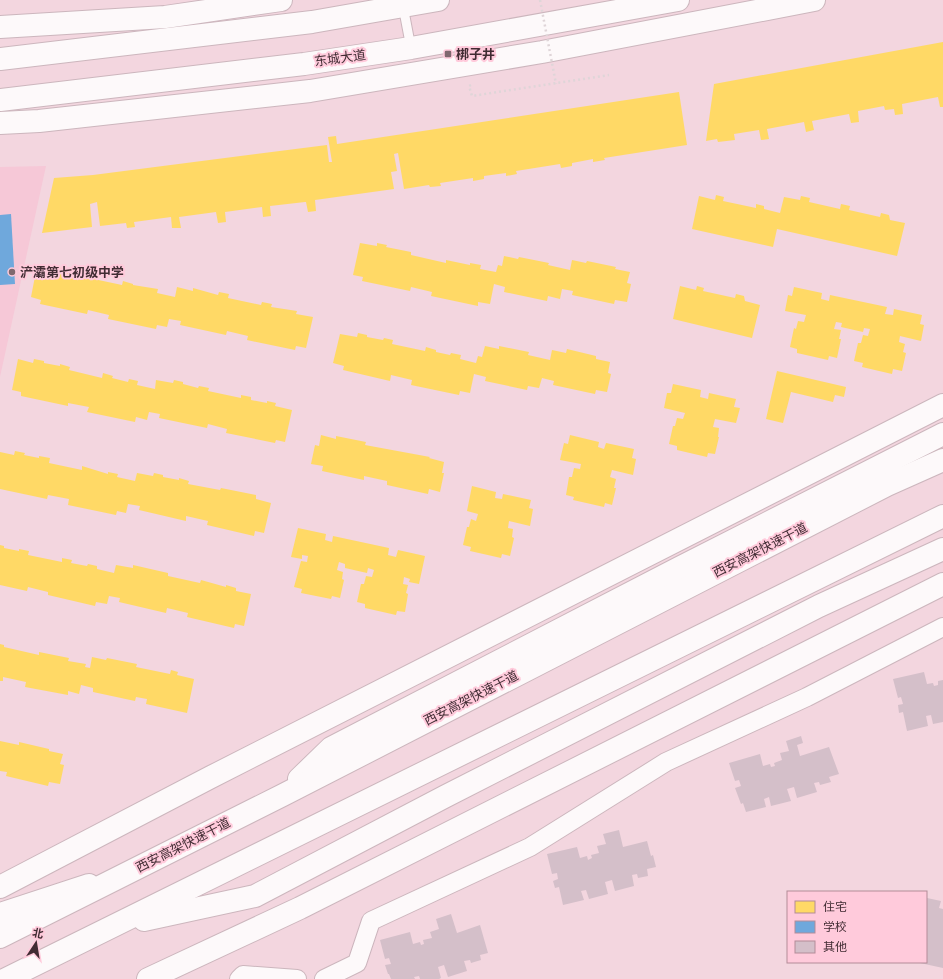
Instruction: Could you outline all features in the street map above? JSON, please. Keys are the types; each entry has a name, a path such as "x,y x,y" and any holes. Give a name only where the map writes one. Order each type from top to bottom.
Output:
{"main road":[{"path":"0,27 165,17 281,0"},
{"path":"0,59 312,22 403,3 438,0"},
{"name":"东城大道","path":"0,100 304,64 411,48 678,0"},
{"path":"0,123 39,122 310,91 542,52 814,0"},
{"path":"0,887 232,766 943,405"},
{"path":"282,795 331,748 679,568 943,434"},
{"name":"西安高架快速干道","path":"0,936 282,795 887,485 943,460"},
{"path":"6,979 943,516"},
{"path":"110,928 255,896 439,800 819,606 943,549"},
{"path":"148,979 205,954 307,905 943,584"},
{"path":"0,914 128,872"}],"street":[{"path":"324,979 357,963 371,921 530,847 666,762 807,698 943,627"},
{"path":"239,979 243,975 298,979"}],"lane":[{"path":"403,3 411,48"}],"path":[{"path":"540,0 556,84"},
{"path":"477,84 470,86 472,96 609,75"}],"shaded area":[{"name":"浐灞第七初级中学","path":"46,166 0,377 0,167"}],"building: 住宅":[{"path":"943,42 943,107 940,107 938,97 902,104 903,114 895,115 894,109 885,110 884,106 858,111 859,122 851,123 849,114 812,121 814,130 806,132 804,122 767,129 769,139 761,140 759,130 734,134 735,140 718,142 717,139 706,141 714,84"},
{"path":"679,92 687,145 604,158 605,160 593,162 593,159 572,163 572,166 561,168 560,164 516,171 517,174 506,176 506,173 484,176 484,179 473,181 473,178 440,183 441,186 430,187 429,185 404,189 398,153 394,154 397,171 391,172 394,189 315,200 316,211 308,212 305,202 270,206 271,216 263,217 262,207 225,212 226,222 218,223 216,212 179,217 181,228 172,228 171,217 134,222 135,227 127,228 126,223 100,226 97,202 90,204 92,227 42,233 54,178 93,175 327,145 329,162 332,162 328,137 336,136 337,144"},
{"path":"716,195 724,197 723,201 756,208 756,204 764,206 764,209 780,213 784,197 800,200 801,196 810,198 809,202 840,209 841,204 850,206 849,210 880,217 881,213 889,215 890,220 905,223 897,256 777,229 773,247 692,229 699,196 715,200"},
{"path":"360,243 377,246 377,243 387,245 386,247 411,252 411,255 446,263 446,260 470,265 470,263 481,265 480,269 496,272 498,265 502,266 504,256 518,259 519,257 549,263 548,265 570,270 572,260 586,263 587,261 616,267 615,269 630,272 627,283 631,284 627,302 615,300 614,304 572,295 573,291 562,289 560,299 548,296 547,301 504,292 505,287 494,284 490,304 478,302 478,306 431,296 432,292 411,287 410,291 362,281 363,277 353,275"},
{"path":"37,266 54,270 55,267 65,269 64,271 90,274 89,278 122,285 123,281 133,285 158,289 157,293 175,297 177,287 193,291 193,288 218,295 219,292 229,294 228,298 261,305 262,302 272,304 271,307 297,311 296,314 313,317 306,348 296,346 295,350 247,340 248,336 227,331 226,335 180,325 181,321 169,319 167,327 157,325 156,329 108,319 109,315 88,310 87,314 40,304 41,300 31,297"},
{"path":"680,286 696,290 697,286 704,288 703,291 735,298 736,294 744,296 745,301 760,305 752,338 673,319"},
{"path":"794,287 822,293 821,299 829,301 830,295 887,307 885,314 893,315 894,309 922,315 920,324 924,325 921,341 900,336 899,342 905,344 903,352 906,353 902,371 893,369 892,374 862,367 863,363 854,361 858,343 861,343 863,335 868,336 870,329 864,328 863,332 841,327 842,323 836,322 834,329 841,330 839,339 841,339 837,358 829,356 828,360 797,353 797,349 790,347 794,328 796,329 798,321 804,322 806,315 785,311 788,295 792,296"},
{"path":"358,333 367,335 367,337 393,340 392,344 425,351 426,347 436,350 436,352 450,355 451,353 461,355 460,359 476,363 478,356 482,357 485,346 499,349 499,346 529,352 528,355 550,360 552,350 566,353 567,349 596,356 596,359 610,362 608,373 611,374 607,392 596,390 595,394 553,385 554,381 542,378 539,388 528,386 527,390 485,381 486,377 474,374 470,393 460,391 459,395 411,385 412,380 391,375 390,381 343,370 344,366 333,363 340,334 357,337"},
{"path":"18,359 33,363 34,359 44,361 44,363 60,366 60,364 70,367 69,370 102,378 103,373 113,376 112,378 128,382 129,379 138,381 137,385 155,389 156,380 173,383 174,380 198,388 199,386 209,388 208,391 241,398 241,395 251,397 251,400 276,403 275,406 292,410 285,442 276,440 275,443 226,433 227,429 208,424 207,428 159,418 160,414 149,412 147,420 136,417 135,422 87,412 89,407 68,403 68,406 21,396 21,392 12,390"},
{"path":"777,371 846,387 844,397 835,395 833,402 791,392 783,423 766,419"},
{"path":"673,384 701,390 700,397 708,399 709,393 736,399 734,407 740,408 736,423 715,419 713,427 719,428 719,437 715,454 708,453 707,457 677,450 677,446 669,444 673,426 675,426 677,418 683,419 685,413 664,408 667,393 671,393"},
{"path":"321,435 336,439 336,436 366,442 365,445 430,457 429,458 444,462 442,473 444,473 440,492 429,489 428,494 387,485 387,481 364,476 364,480 322,471 323,466 311,464 315,445 319,446"},
{"path":"570,435 599,442 598,447 604,449 606,443 634,449 632,458 636,459 633,475 612,470 610,477 616,479 614,488 616,488 612,505 605,503 604,507 573,500 574,497 566,495 569,477 572,477 574,468 580,469 581,464 560,460 564,443 568,444"},
{"path":"15,451 25,453 24,455 39,458 39,456 50,458 49,463 82,470 82,466 108,474 108,472 118,474 117,477 135,481 137,473 153,476 154,473 163,475 163,477 179,480 179,478 189,481 188,484 220,490 221,488 256,495 256,499 271,503 264,533 255,531 254,536 207,525 208,521 186,516 186,521 139,510 140,506 128,504 126,513 117,511 116,515 68,505 69,499 48,495 47,499 0,489 0,452 14,455"},
{"path":"472,486 496,492 495,498 502,499 503,494 531,500 529,508 533,509 530,526 509,521 508,528 513,529 512,537 514,538 510,556 502,554 501,558 470,551 471,547 463,545 467,527 469,527 471,519 476,521 478,514 467,511"},
{"path":"298,528 326,534 325,540 332,542 333,536 389,548 388,555 396,557 398,550 425,556 419,584 409,582 410,579 404,577 403,584 408,585 405,612 397,611 396,615 365,608 365,604 357,602 361,584 364,584 366,576 372,577 374,570 368,568 367,573 345,568 345,564 339,562 337,570 343,572 342,579 344,580 340,598 332,596 331,599 301,593 302,589 294,587 301,561 307,562 308,556 302,555 302,559 291,557"},
{"path":"0,545 4,546 4,548 29,551 28,555 62,562 62,558 72,560 71,563 97,566 97,569 114,573 116,565 133,568 133,565 168,573 168,576 200,583 201,580 226,587 226,585 236,588 236,591 251,594 244,626 235,624 234,628 187,617 188,613 167,608 166,613 119,602 120,598 109,596 107,604 96,602 95,606 48,595 48,592 28,587 27,591 0,585"},
{"path":"0,644 4,645 4,647 39,655 39,652 69,658 68,661 86,664 85,667 90,668 92,657 106,660 107,658 137,664 136,667 170,674 171,670 178,672 177,675 194,679 187,713 146,704 147,699 136,697 135,701 93,692 93,688 81,685 79,694 68,691 68,695 25,687 26,682 3,677 3,681 0,681"},
{"path":"0,741 19,745 19,742 63,754 60,764 64,765 60,784 49,782 48,786 6,776 7,772 0,771"}],"building: 学校":[{"path":"11,214 15,284 0,285 0,215"}],"building: 其他":[{"path":"924,672 927,684 933,683 934,686 938,685 938,681 943,680 943,722 933,724 931,715 926,716 928,726 907,731 903,712 899,713 898,705 903,704 901,697 898,698 893,679"},
{"path":"801,736 803,743 797,745 800,756 829,747 839,774 829,777 831,782 820,785 819,782 814,783 817,792 797,798 794,787 787,789 791,801 771,806 769,797 764,799 766,807 746,812 743,803 741,804 735,788 741,786 739,780 735,781 729,763 760,754 763,766 770,764 771,767 775,766 774,763 782,760 780,753 789,751 786,741"},
{"path":"619,830 623,847 647,841 656,867 647,869 648,876 638,878 637,874 632,875 634,886 615,891 612,880 605,882 608,894 589,899 586,890 581,891 584,900 563,905 559,887 555,888 553,881 558,879 557,873 552,874 547,854 577,847 580,858 587,856 588,860 592,858 591,855 599,853 597,846 606,844 603,834"},
{"path":"927,898 941,901 939,908 943,909 943,968 920,963 927,963"},
{"path":"451,914 457,933 480,925 488,953 480,955 481,960 471,963 470,960 464,961 467,971 448,977 444,965 438,967 441,978 439,979 420,979 419,976 414,977 415,979 391,979 385,965 391,964 389,958 385,959 380,940 410,932 413,944 420,942 421,945 424,944 423,940 432,938 430,932 439,929 436,919"}],"place":[{"name":"梆子井","path":"448,54"},
{"name":"浐灞第七初级中学","path":"12,272"}]}
